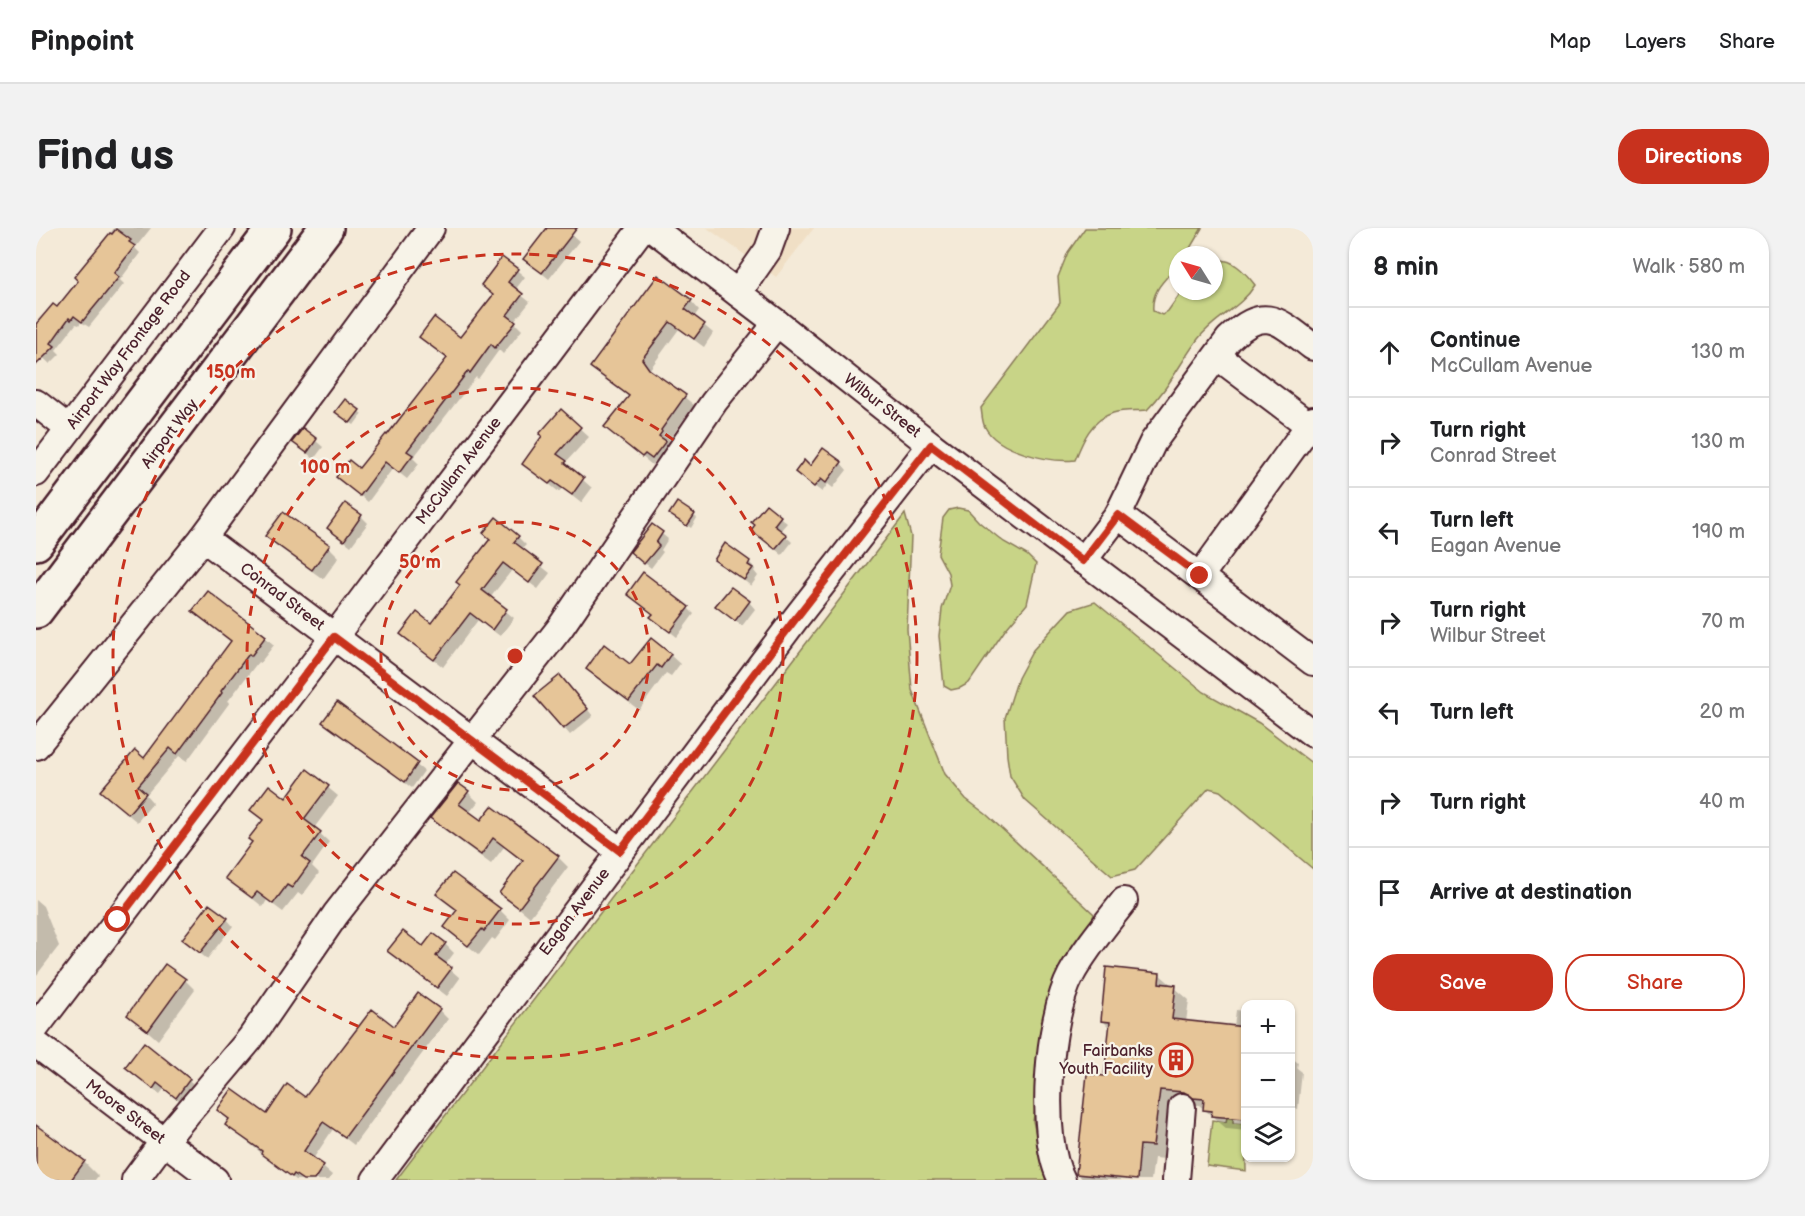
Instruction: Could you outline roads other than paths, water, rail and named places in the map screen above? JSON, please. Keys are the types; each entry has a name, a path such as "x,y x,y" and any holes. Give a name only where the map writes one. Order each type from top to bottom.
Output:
{"main road":[{"path":"36,543 274,228"},
{"name":"Airport Way","path":"36,611 326,228"}],"street":[{"name":"Airport Way Frontage Road","path":"36,472 222,228"},
{"path":"36,746 203,538 431,228"},
{"name":"McCullam Avenue","path":"36,1028 642,228"},
{"name":"Wilbur Street","path":"652,228 931,445 1313,734"},
{"path":"738,293 768,250 776,228"},
{"path":"1083,561 1118,515 1153,442 1241,327 1252,320 1265,318 1275,321 1313,347"},
{"path":"135,1180 163,1142 250,1039 336,914 560,628 714,402 777,323"},
{"path":"1200,576 1311,423 1217,356"},
{"path":"36,403 69,429"},
{"name":"Eagan Avenue","path":"375,1180 796,618 931,445"},
{"path":"1118,515 1313,662"},
{"name":"Conrad Street","path":"203,538 620,851"},
{"path":"1062,1180 1056,1169 1048,1117 1053,1036 1071,974 1124,901"},
{"name":"Moore Street","path":"36,1044 215,1180"},
{"path":"1176,1180 1182,1107"}],"place":[{"name":"Fairbanks Youth Facility","path":"1176,1060"}]}
